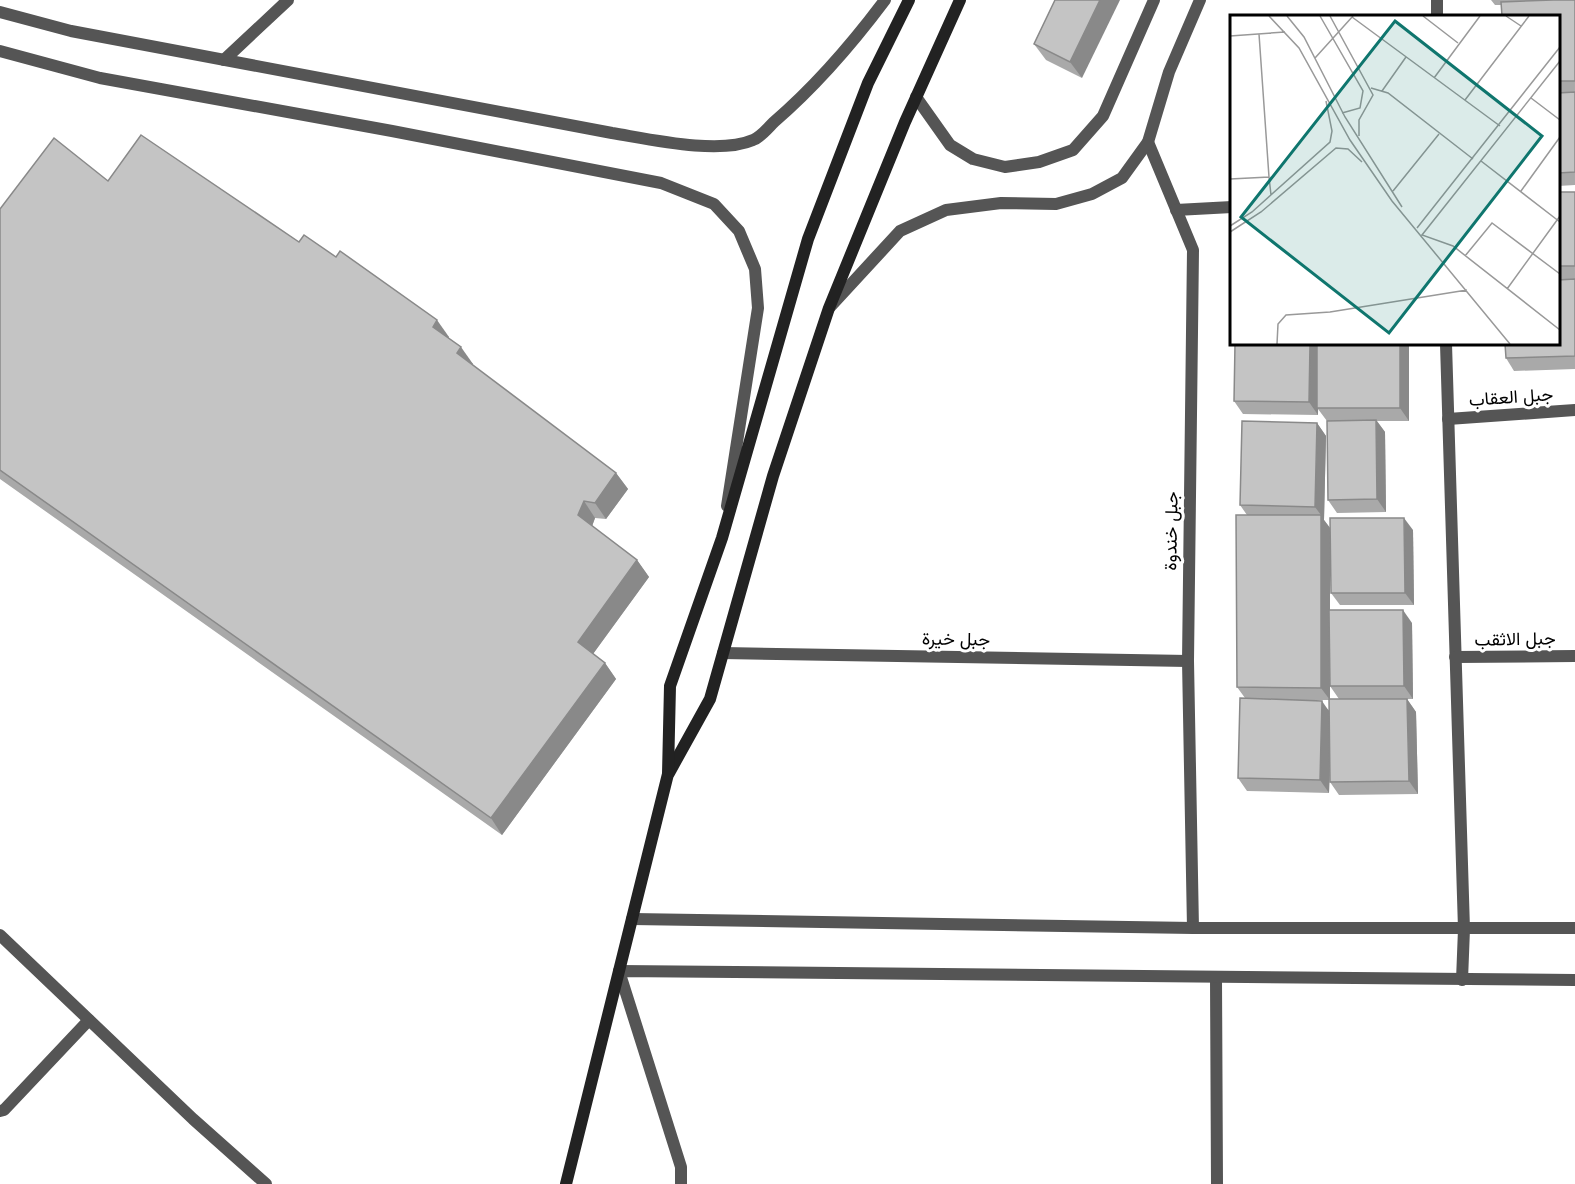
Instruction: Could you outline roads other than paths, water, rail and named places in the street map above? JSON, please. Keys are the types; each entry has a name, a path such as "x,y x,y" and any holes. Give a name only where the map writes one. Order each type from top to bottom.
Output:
{"main road":[{"path":"566,1184 668,774 670,686 722,538 808,240 868,83 909,0"},
{"path":"668,774 710,699 773,476 829,308 916,96 960,0"}],"street":[{"path":"224,60 288,0"},
{"path":"0,12 71,31 224,60 665,142 720,147 754,140 784,114 853,43 885,0"},
{"path":"916,96 950,145 973,159 1005,167 1039,162 1073,150 1103,116 1154,0"},
{"path":"829,308 900,231 946,210 1001,203 1056,204 1092,194 1122,178 1148,142 1169,72 1200,0"},
{"path":"0,51 100,78 661,183 714,204 739,231 755,269 758,308 722,538"},
{"name":"جبل خندوة","path":"1148,142 1192,250 1188,661 1193,928"},
{"path":"1176,210 1230,207"},
{"path":"1446,345 1464,929 1462,980"},
{"name":"جبل العقاب","path":"1449,419 1575,410"},
{"name":"جبل خيرة","path":"723,653 1188,661"},
{"name":"جبل الاثقب","path":"1455,657 1575,656"},
{"path":"632,919 1193,928 1575,928"},
{"path":"0,934 193,1119 266,1184"},
{"path":"681,1184 681,1167 619,971 1575,980"},
{"path":"1216,978 1217,1184"},
{"path":"0,1111 4,1110 89,1020"}]}
